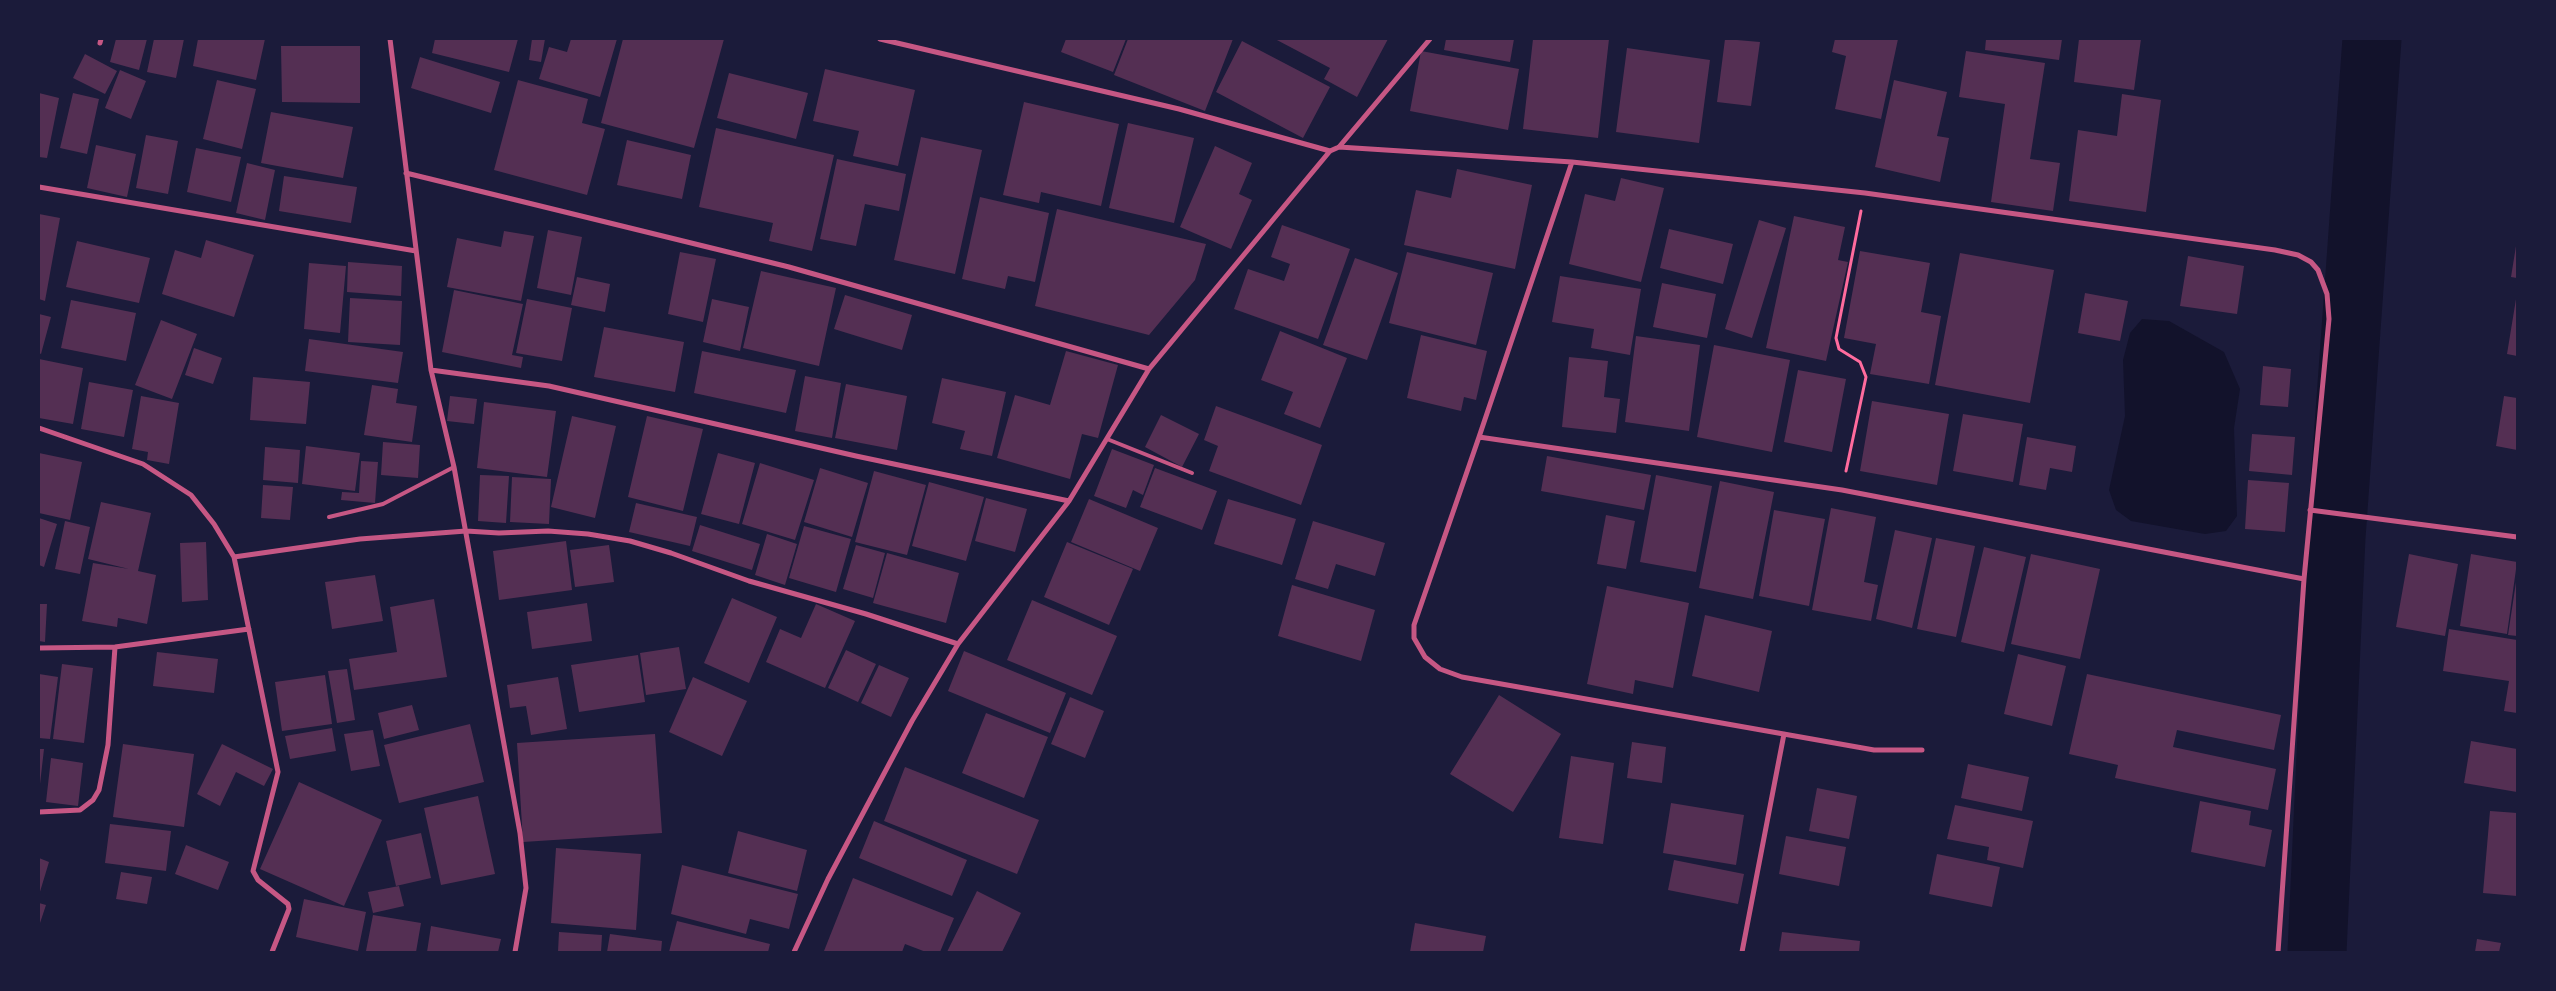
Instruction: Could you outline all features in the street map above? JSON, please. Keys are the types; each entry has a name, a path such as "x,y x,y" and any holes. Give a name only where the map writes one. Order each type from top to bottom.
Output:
{"street":[{"path":"390,39 430,370 454,467 520,833 526,888 515,952"},
{"path":"880,39 1179,109 1330,151"},
{"path":"1339,148 1430,39"},
{"path":"794,952 828,879 912,721 958,644 1069,501 1149,369 1330,151 1339,148 1572,162 1865,193 2275,250 2298,255 2311,262 2318,270 2328,294 2329,319 2304,579 2278,952"},
{"path":"1572,162 1414,625 1414,638 1425,657 1440,669 1462,677 1874,750 1922,750"},
{"path":"406,173 789,267 1149,369"},
{"path":"39,186 416,251"},
{"path":"430,370 549,386 856,456 1069,501"},
{"path":"39,428 143,464 191,495 214,524 234,557 278,772 253,871 258,880 285,899 289,909 272,952"},
{"path":"1479,437 1842,490 2304,579"},
{"path":"2310,510 2517,537"},
{"path":"234,557 360,539 466,531 499,533 548,531 588,534 630,541 716,568 748,581 866,614 958,644"},
{"path":"39,648 115,647 249,629"},
{"path":"39,812 80,810 93,800 99,790 108,745 115,647"},
{"path":"1742,952 1784,734"}],"lane":[{"path":"1108,438 1192,473"},
{"path":"329,517 382,504 454,467"}],"path":[{"path":"1842,490 1866,377 1860,362 1839,349 1836,338 1865,193"}],"shaded area":[{"path":"2142,319 2169,321 2224,352 2240,389 2234,428 2237,516 2226,531 2205,534 2131,521 2116,510 2109,490 2125,416 2123,360 2130,333"}],"building":[{"path":"116,39 147,39 139,70 110,62"},
{"path":"154,39 184,39 176,78 147,72"},
{"path":"198,39 265,39 256,80 193,66"},
{"path":"435,39 518,39 509,72 432,53"},
{"path":"532,39 545,39 541,62 529,60"},
{"path":"571,39 617,39 600,97 539,79 549,47 567,52"},
{"path":"623,39 724,39 694,148 601,123"},
{"path":"1066,39 1126,39 1113,72 1061,52"},
{"path":"1128,39 1233,39 1205,111 1114,75"},
{"path":"1275,39 1388,39 1357,97 1324,79 1330,68"},
{"path":"1446,39 1514,39 1510,62 1444,50"},
{"path":"1533,39 1609,39 1598,138 1523,129"},
{"path":"1725,39 1760,42 1751,106 1717,102"},
{"path":"1835,39 1898,39 1881,119 1835,109 1846,56 1832,52"},
{"path":"1986,39 2062,39 2059,60 1985,50"},
{"path":"2079,39 2141,39 2134,90 2074,82"},
{"path":"1242,41 1330,87 1303,138 1216,92"},
{"path":"281,46 360,46 360,103 282,102"},
{"path":"1627,48 1710,60 1699,143 1616,132"},
{"path":"1421,51 1519,69 1508,130 1410,111"},
{"path":"1966,51 2045,63 2030,159 2060,163 2053,211 1991,202 2005,104 1959,97"},
{"path":"85,54 117,71 105,94 73,78"},
{"path":"420,57 500,82 491,113 411,88"},
{"path":"825,69 915,90 898,166 853,156 859,131 813,121"},
{"path":"120,70 146,81 131,119 105,108"},
{"path":"729,73 808,93 796,139 717,118"},
{"path":"217,80 256,89 242,149 203,139"},
{"path":"518,80 588,99 582,123 605,129 587,195 494,170"},
{"path":"1894,80 1947,92 1937,136 1949,138 1940,182 1875,167"},
{"path":"39,93 59,98 47,158 39,157"},
{"path":"73,93 99,99 87,154 60,148"},
{"path":"2122,94 2161,100 2146,212 2069,201 2078,130 2117,136"},
{"path":"1024,102 1119,124 1101,206 1041,192 1039,203 1003,195"},
{"path":"271,112 353,127 343,178 261,163"},
{"path":"1128,123 1194,138 1174,223 1109,208"},
{"path":"716,128 834,155 812,251 769,241 773,223 699,207"},
{"path":"146,135 178,141 168,194 136,188"},
{"path":"921,137 982,150 955,274 894,260"},
{"path":"627,140 691,155 682,199 617,185"},
{"path":"96,145 136,154 127,197 87,188"},
{"path":"1215,146 1252,163 1239,194 1252,200 1231,249 1180,227"},
{"path":"196,148 241,157 231,202 187,192"},
{"path":"837,159 906,174 899,211 865,204 856,246 820,239"},
{"path":"247,163 275,170 265,220 236,213"},
{"path":"1457,169 1532,185 1515,269 1404,245 1416,190 1451,198"},
{"path":"284,176 357,187 351,223 279,211"},
{"path":"1621,178 1664,188 1641,282 1569,264 1585,194 1615,201"},
{"path":"980,197 1049,213 1035,282 1008,276 1005,289 962,279"},
{"path":"1057,209 1206,244 1195,280 1149,335 1035,306"},
{"path":"39,214 60,218 45,301 39,299"},
{"path":"1794,216 1845,227 1838,260 1848,262 1826,361 1766,348"},
{"path":"1759,220 1786,228 1752,338 1725,329"},
{"path":"1282,225 1350,249 1318,339 1234,309 1248,269 1284,281 1290,264 1271,257"},
{"path":"1669,229 1733,244 1723,284 1660,268"},
{"path":"548,230 582,237 571,295 537,288"},
{"path":"504,231 534,236 521,301 447,287 457,238 501,247"},
{"path":"206,240 254,255 234,317 162,294 175,250 201,258"},
{"path":"77,241 150,258 139,303 66,287"},
{"path":"2517,246 2517,278 2511,277"},
{"path":"1860,251 1930,263 1921,312 1941,316 1929,384 1870,374 1876,344 1844,338"},
{"path":"680,252 716,259 703,322 668,314"},
{"path":"1407,252 1493,273 1476,345 1389,323"},
{"path":"1960,253 2054,270 2030,403 1935,385"},
{"path":"2188,256 2244,266 2237,314 2180,306"},
{"path":"1355,258 1398,273 1367,360 1323,345"},
{"path":"348,262 402,266 401,296 347,292"},
{"path":"309,263 346,266 340,333 304,329"},
{"path":"761,271 836,288 819,366 743,348"},
{"path":"1560,276 1641,289 1630,355 1591,348 1594,329 1552,322"},
{"path":"577,277 610,284 605,312 571,305"},
{"path":"1662,283 1716,294 1707,338 1653,327"},
{"path":"454,290 523,304 512,355 523,357 521,368 442,352"},
{"path":"2085,293 2128,301 2120,341 2078,333"},
{"path":"845,295 912,315 902,350 834,329"},
{"path":"350,298 402,301 400,345 348,342"},
{"path":"527,299 572,308 562,361 516,353"},
{"path":"712,299 749,307 740,351 703,342"},
{"path":"2517,299 2517,356 2507,354"},
{"path":"71,300 136,313 126,361 61,348"},
{"path":"39,314 51,317 41,354 39,353"},
{"path":"161,320 197,334 172,399 135,385"},
{"path":"604,327 684,342 675,392 594,377"},
{"path":"1280,331 1347,358 1320,428 1284,414 1293,392 1261,380"},
{"path":"1421,335 1487,351 1476,400 1464,397 1461,411 1407,398"},
{"path":"1636,336 1700,345 1689,431 1625,422"},
{"path":"309,339 403,352 398,383 305,371"},
{"path":"1714,345 1790,360 1772,452 1697,437"},
{"path":"194,348 222,358 213,384 185,375"},
{"path":"702,351 796,370 786,413 694,393"},
{"path":"1066,351 1118,365 1098,438 1082,434 1070,479 997,458 1015,395 1050,405"},
{"path":"1569,357 1608,361 1604,397 1620,399 1616,433 1562,427"},
{"path":"39,359 83,368 73,424 39,418"},
{"path":"2263,366 2291,369 2288,407 2260,405"},
{"path":"1798,370 1846,379 1832,452 1784,442"},
{"path":"805,376 841,383 832,438 795,431"},
{"path":"253,377 310,382 306,424 250,420"},
{"path":"942,378 1006,392 992,456 960,449 965,431 932,423"},
{"path":"89,382 133,390 124,437 81,429"},
{"path":"846,384 907,396 897,450 835,438"},
{"path":"372,385 398,389 396,403 417,406 412,442 364,435"},
{"path":"141,396 179,403 169,464 147,460 148,452 132,449"},
{"path":"450,396 477,399 474,424 447,421"},
{"path":"2504,396 2517,398 2517,450 2496,446"},
{"path":"1872,401 1949,414 1937,485 1860,471"},
{"path":"484,402 556,411 547,477 477,468"},
{"path":"1216,406 1322,445 1301,505 1209,471 1218,446 1204,440"},
{"path":"1963,414 2023,424 2013,482 1953,471"},
{"path":"1161,415 1199,434 1182,467 1145,447"},
{"path":"572,416 616,426 595,518 551,507"},
{"path":"647,416 703,429 683,511 628,497"},
{"path":"2252,434 2295,437 2292,475 2249,471"},
{"path":"2027,437 2076,446 2072,472 2050,468 2046,490 2019,485"},
{"path":"383,442 420,445 418,478 381,475"},
{"path":"306,446 360,453 355,491 302,484"},
{"path":"265,447 300,450 298,483 263,480"},
{"path":"1112,449 1154,465 1143,495 1133,490 1126,508 1094,496"},
{"path":"39,453 82,462 70,520 39,513"},
{"path":"718,453 755,463 739,524 701,514"},
{"path":"1547,456 1651,475 1644,510 1541,491"},
{"path":"361,461 378,462 375,503 341,500 342,492 359,493"},
{"path":"760,463 814,480 795,540 742,524"},
{"path":"820,468 868,483 852,537 804,522"},
{"path":"1155,468 1217,491 1202,530 1140,507"},
{"path":"874,471 926,485 907,555 855,542"},
{"path":"480,475 509,476 506,523 478,521"},
{"path":"1656,475 1712,486 1696,572 1640,562"},
{"path":"512,477 551,479 549,524 510,522"},
{"path":"2248,480 2289,483 2285,532 2245,529"},
{"path":"1720,481 1774,492 1753,599 1699,588"},
{"path":"929,482 984,497 966,561 912,546"},
{"path":"263,485 293,487 290,520 261,518"},
{"path":"986,498 1027,509 1015,552 975,541"},
{"path":"1089,499 1158,528 1140,571 1071,542"},
{"path":"1228,499 1296,519 1282,565 1214,544"},
{"path":"101,502 151,513 138,571 156,575 147,624 118,618 117,627 82,621 93,563 129,569 88,559"},
{"path":"636,503 697,517 690,546 629,532"},
{"path":"1831,508 1876,517 1864,582 1878,585 1871,621 1812,610"},
{"path":"1774,510 1825,519 1809,606 1759,596"},
{"path":"1606,515 1635,521 1626,569 1597,564"},
{"path":"39,518 57,524 44,567 39,565"},
{"path":"65,521 90,527 80,574 55,569"},
{"path":"1313,521 1385,543 1375,576 1336,564 1328,589 1295,579"},
{"path":"700,525 760,544 752,570 692,551"},
{"path":"804,526 851,539 836,592 789,578"},
{"path":"1895,530 1932,538 1912,628 1876,619"},
{"path":"767,534 797,544 785,585 755,575"},
{"path":"1936,538 1975,546 1956,637 1917,629"},
{"path":"566,541 572,590 499,600 493,551"},
{"path":"206,542 208,600 182,602 180,543"},
{"path":"1067,542 1133,569 1109,625 1044,597"},
{"path":"609,545 614,582 575,587 570,550"},
{"path":"856,545 885,553 873,598 843,589"},
{"path":"1984,547 2026,557 2004,652 1961,642"},
{"path":"887,553 959,573 946,623 873,603"},
{"path":"2031,554 2100,569 2080,659 2011,644"},
{"path":"2409,554 2458,564 2445,636 2396,627"},
{"path":"2471,554 2517,562 2507,634 2460,626"},
{"path":"375,575 383,621 332,629 325,582"},
{"path":"2517,582 2517,636 2508,635"},
{"path":"1292,585 1375,610 1361,661 1278,636"},
{"path":"1607,586 1689,603 1673,688 1635,680 1633,694 1587,684"},
{"path":"732,598 777,617 749,683 704,663"},
{"path":"434,599 447,677 354,690 349,659 397,652 390,607"},
{"path":"1032,600 1117,636 1092,695 1007,660"},
{"path":"587,603 592,641 532,649 527,612"},
{"path":"39,604 47,604 45,642 39,641"},
{"path":"816,604 855,621 825,688 766,662 780,629 801,638"},
{"path":"1705,615 1772,631 1759,692 1692,676"},
{"path":"2449,629 2517,640 2517,713 2504,711 2509,681 2443,671"},
{"path":"679,647 686,689 646,695 640,653"},
{"path":"846,650 876,664 858,702 828,688"},
{"path":"964,651 1066,693 1050,733 948,691"},
{"path":"157,652 218,659 214,693 153,686"},
{"path":"2018,654 2066,666 2052,726 2004,714"},
{"path":"638,655 645,702 579,712 571,665"},
{"path":"62,664 93,668 84,743 53,739"},
{"path":"879,665 909,678 891,717 861,703"},
{"path":"347,669 355,720 337,723 328,671"},
{"path":"39,674 58,677 50,739 39,738"},
{"path":"2087,674 2281,715 2274,750 2177,730 2173,747 2276,769 2268,810 2115,778 2118,765 2069,754"},
{"path":"325,675 332,724 282,731 275,682"},
{"path":"558,677 567,729 531,735 526,706 510,708 507,685"},
{"path":"693,677 747,701 722,756 669,732"},
{"path":"1499,695 1561,734 1513,812 1450,774"},
{"path":"1070,697 1104,711 1085,758 1051,744"},
{"path":"412,705 419,730 384,739 378,713"},
{"path":"986,713 1048,737 1024,798 962,773"},
{"path":"470,724 484,782 399,803 384,745"},
{"path":"332,728 336,751 290,759 285,736"},
{"path":"373,730 380,766 351,771 344,734"},
{"path":"655,734 662,833 523,842 517,743"},
{"path":"2471,741 2517,749 2517,792 2464,783"},
{"path":"1632,742 1666,747 1662,783 1627,778"},
{"path":"123,744 194,754 184,827 113,817"},
{"path":"222,744 273,769 264,786 236,772 220,806 197,794"},
{"path":"39,749 44,749 40,784 39,783"},
{"path":"1571,756 1614,763 1603,844 1559,838"},
{"path":"51,758 83,763 78,806 46,802"},
{"path":"1968,764 2029,777 2022,811 1961,798"},
{"path":"905,767 1039,820 1017,874 884,821"},
{"path":"299,782 382,820 344,906 260,869"},
{"path":"1817,788 1857,796 1849,839 1809,831"},
{"path":"478,796 495,874 441,885 424,808"},
{"path":"2200,801 2251,811 2249,825 2272,830 2265,867 2191,852"},
{"path":"1671,803 1744,815 1736,865 1663,853"},
{"path":"1955,805 2033,821 2023,868 1987,860 1989,847 1947,839"},
{"path":"2490,811 2517,813 2517,896 2483,893"},
{"path":"874,821 967,860 952,896 859,858"},
{"path":"110,824 171,831 166,871 105,863"},
{"path":"738,831 807,850 797,891 728,873"},
{"path":"421,833 431,878 396,886 386,841"},
{"path":"1786,836 1846,847 1839,886 1779,874"},
{"path":"186,845 229,862 218,890 175,874"},
{"path":"556,848 641,854 636,930 551,923"},
{"path":"1937,854 2000,867 1992,907 1929,894"},
{"path":"39,858 49,862 39,895"},
{"path":"1674,860 1744,874 1738,904 1668,890"},
{"path":"682,865 798,894 789,929 750,919 746,934 671,914"},
{"path":"121,872 152,877 147,904 116,899"},
{"path":"853,878 954,918 940,952 926,952 905,944 902,952 824,951"},
{"path":"399,886 404,906 373,913 368,892"},
{"path":"977,891 1021,913 1002,952 947,952"},
{"path":"304,899 366,912 358,951 296,937"},
{"path":"39,903 46,905 39,926"},
{"path":"373,915 421,923 416,952 366,951"},
{"path":"677,921 770,944 768,952 669,952"},
{"path":"1415,923 1486,936 1483,952 1410,952"},
{"path":"431,926 501,939 498,952 427,952"},
{"path":"559,932 602,935 601,952 558,952"},
{"path":"1782,932 1860,941 1859,952 1779,952"},
{"path":"610,934 662,941 661,952 607,952"},
{"path":"2477,939 2501,943 2499,952 2475,952"}],"waterway":[{"path":"2317,952 2336,537 2372,39"}]}
